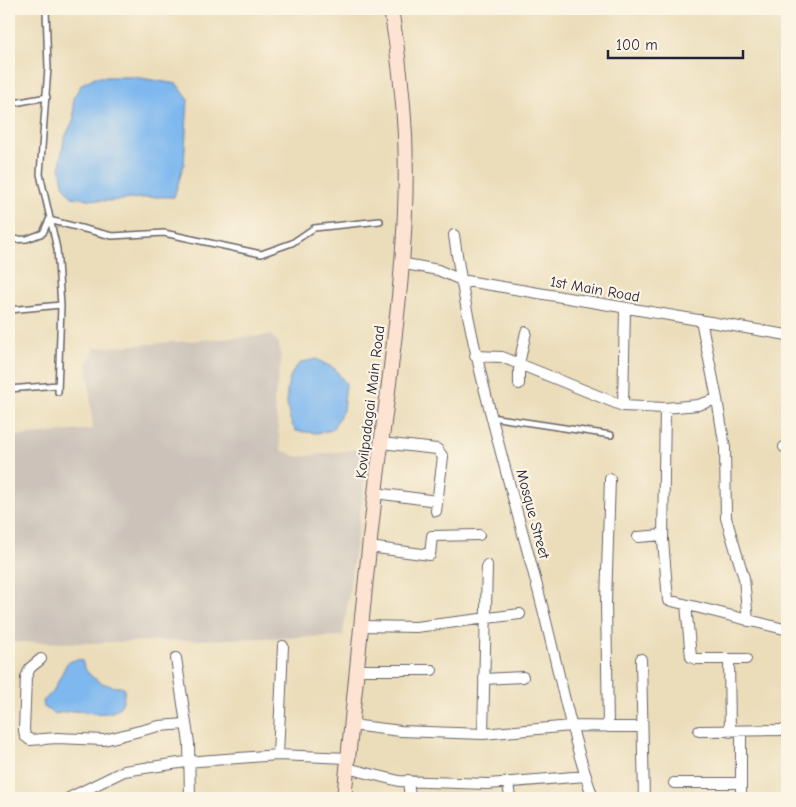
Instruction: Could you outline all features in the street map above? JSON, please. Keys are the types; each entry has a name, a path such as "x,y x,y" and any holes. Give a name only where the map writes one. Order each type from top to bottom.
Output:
{"main road":[{"name":"Kovilpadagai Main Road","path":"344,798 369,547 396,327 404,211 405,136 400,65 391,9"}],"street":[{"name":"Mosque Street","path":"454,235 460,280 475,356 559,671 571,726 593,798"},
{"name":"1st Main Road","path":"400,263 438,270 460,280 625,309 787,334"},
{"path":"623,406 625,309"},
{"path":"701,320 725,448 726,518 730,539 744,578 748,621"},
{"path":"519,384 519,364 526,332"},
{"path":"475,356 502,357 623,406 665,408 698,405 717,399"},
{"path":"665,408 663,535 666,597 671,602 784,629"},
{"path":"375,493 436,506 442,457 437,449 381,443"},
{"path":"608,727 606,602 610,479"},
{"path":"369,547 430,555 432,536 479,535"},
{"path":"638,537 663,535"},
{"path":"483,734 488,564"},
{"path":"686,605 691,657 746,659"},
{"path":"362,626 416,627 486,620 520,614"},
{"path":"278,755 283,646"},
{"path":"176,658 190,762 190,798"},
{"path":"41,659 30,668 26,677 24,730 25,736 30,740 58,738 104,740 159,726 186,724"},
{"path":"641,659 644,798"},
{"path":"730,659 741,798"},
{"path":"357,670 432,670"},
{"path":"484,679 523,677"},
{"path":"351,725 401,731 483,734 571,726 642,728"},
{"path":"699,732 787,730"},
{"path":"69,798 124,770 190,762 278,755 347,763 380,777 408,780 488,784 586,776"},
{"path":"408,780 410,798"},
{"path":"508,782 510,798"},
{"path":"674,783 740,783"}],"lane":[{"path":"46,9 49,39 47,97 40,174 57,249 61,305 58,392"},
{"path":"9,104 47,97"},
{"path":"49,220 112,236 164,233 261,254 292,243 314,228 380,221"},
{"path":"9,240 27,239 43,233 49,220"},
{"path":"9,310 61,305"},
{"path":"9,389 58,385"},
{"path":"491,417 611,435"}],"shaded area":[{"path":"271,335 279,343 281,362 274,401 281,450 298,457 369,448 343,636 86,643 9,642 9,437 93,429 87,364 95,348"}],"water":[{"path":"95,77 134,77 177,84 188,99 184,164 174,197 150,197 111,201 96,200 72,197 63,184 60,166 64,139 74,119 73,98 82,84"},
{"path":"316,359 335,369 346,384 343,410 332,430 316,433 296,431 287,407 290,379 298,365"},
{"path":"77,659 82,660 87,672 98,681 111,686 124,687 124,698 115,711 100,713 71,711 54,714 44,707 43,701 53,692 67,663"}]}
